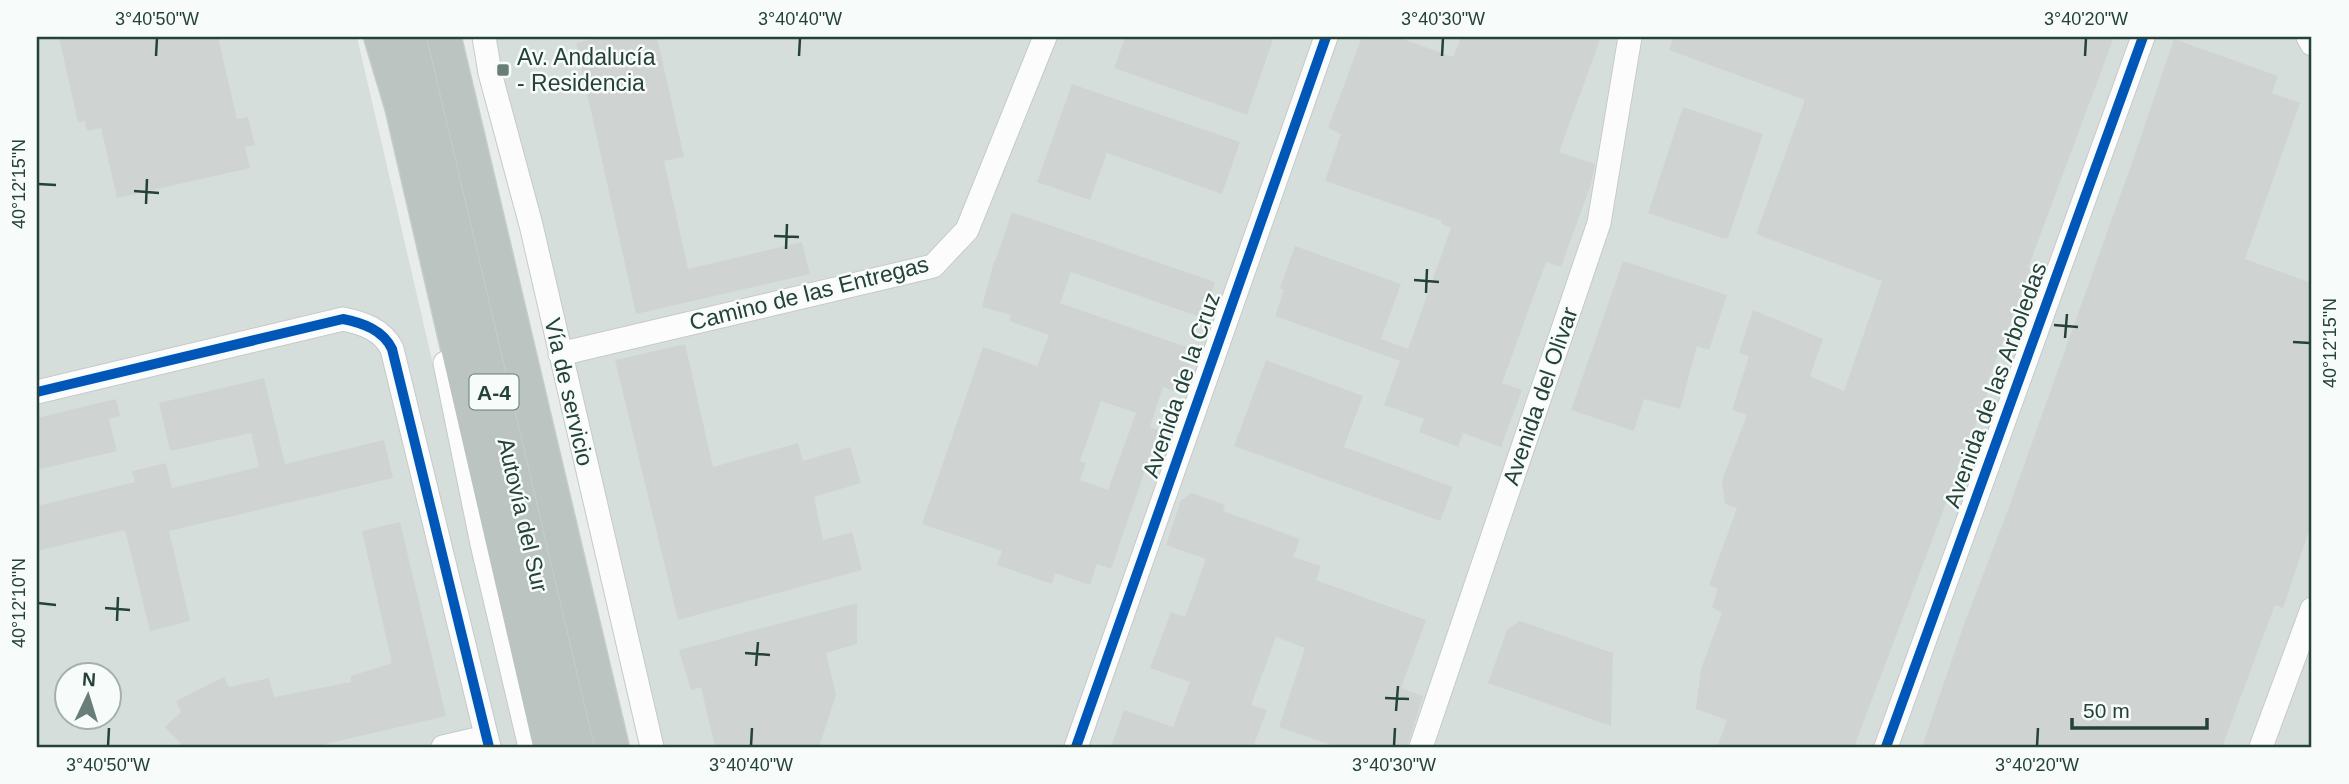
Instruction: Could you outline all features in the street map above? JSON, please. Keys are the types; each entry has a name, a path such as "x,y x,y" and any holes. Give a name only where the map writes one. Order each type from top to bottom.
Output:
{"highway":[{"path":"381,37 402,107 550,747"},
{"name":"Autovía del Sur","path":"409,37 578,747"},
{"name":"Autovía del Sur","path":"444,37 612,747"}],"street":[{"path":"367,37 424,257 482,544 530,747"},
{"name":"Vía de servicio","path":"484,37 490,74 531,225 652,747"},
{"name":"Camino de las Entregas","path":"560,354 933,266 967,230 1045,37"},
{"name":"Avenida de la Cruz","path":"1076,747 1326,37"},
{"name":"Avenida del Olivar","path":"1421,747 1599,223 1630,37"},
{"name":"Avenida de las Arboledas","path":"1886,747 2143,37"},
{"path":"2308,37 2312,44"},
{"path":"37,392 343,318 359,322 386,337 392,349 487,742 443,747"},
{"path":"2261,747 2312,609"}],"shaded area":[{"path":"37,37 357,37 522,747 37,747"},
{"path":"484,37 2312,37 2312,747 652,747"}],"building":[{"path":"59,37 218,37 237,119 248,117 255,145 245,147 250,168 117,198 101,128 87,131 85,121 78,122"},
{"path":"603,37 657,37 684,157 664,161 688,269 802,242 810,274 636,314 576,43"},
{"path":"1125,37 1274,37 1247,115 1114,68"},
{"path":"1362,37 1397,37 1453,57 1461,37 1601,37 1559,152 1595,164 1591,184 1561,267 1546,262 1502,383 1522,390 1501,447 1463,433 1458,447 1419,432 1424,419 1384,405 1400,361 1275,316 1284,290 1280,288 1295,246 1401,284 1381,339 1408,349 1451,228 1441,224 1442,221 1325,181 1341,134 1328,128"},
{"path":"1674,37 2114,37 1986,386 1990,387 1854,747 1717,747 1727,720 1696,709 1701,669 1722,613 1712,607 1718,589 1709,585 1737,508 1725,504 1722,480 1747,415 1732,410 1749,356 1739,353 1753,310 1823,339 1810,376 1844,391 1882,281 1756,234 1805,100 1669,50"},
{"path":"2174,39 2278,76 2272,93 2300,103 2245,259 2312,283 2312,522 2283,608 2275,605 2222,747 1922,747 2134,157"},
{"path":"1072,84 1240,142 1222,194 1107,153 1090,200 1037,182"},
{"path":"1683,107 1763,134 1728,238 1648,213"},
{"path":"1012,212 1215,282 1203,318 1071,272 1060,303 1195,350 1180,393 1163,387 1150,427 1159,430 1111,569 1097,564 1090,585 1055,573 1052,584 997,565 1002,551 922,524 983,347 1037,366 1049,335 1009,321 1011,315 982,307","holes":["1101,401 1136,413 1108,490 1080,480 1086,463 1080,461"]},
{"path":"1623,261 1727,295 1709,350 1697,346 1680,409 1644,399 1634,431 1571,410"},
{"path":"685,344 713,467 798,443 803,461 850,447 861,483 814,497 823,540 852,532 862,570 678,620 615,360"},
{"path":"1266,360 1363,396 1344,447 1453,487 1440,521 1234,446"},
{"path":"264,378 285,464 384,440 393,478 169,531 190,621 150,631 125,530 37,551 37,506 135,482 132,471 166,463 172,488 259,467 251,433 170,451 159,403"},
{"path":"116,399 120,416 109,419 117,451 37,470 37,418"},
{"path":"1192,493 1225,505 1223,511 1300,539 1293,557 1321,566 1316,580 1426,620 1401,688 1423,696 1407,747 1337,747 1279,727 1305,648 1276,637 1251,705 1267,710 1253,747 1111,747 1124,710 1173,727 1190,682 1150,668 1171,612 1185,617 1206,559 1166,545 1181,500"},
{"path":"400,522 446,716 313,747 184,747 165,727 181,712 176,701 224,677 229,687 269,678 274,697 351,682 351,676 392,663 362,531"},
{"path":"857,603 857,644 826,653 836,695 819,747 715,747 701,687 691,690 679,650"},
{"path":"1520,621 1613,653 1611,726 1488,683 1507,630"}],"cycle path":[{"path":"1076,747 1326,37"},
{"path":"1886,747 2143,37"},
{"path":"37,392 343,319 378,332 392,349 489,747"}],"place":[{"name":"Av. Andalucía - Residencia","path":"503,70"}]}
